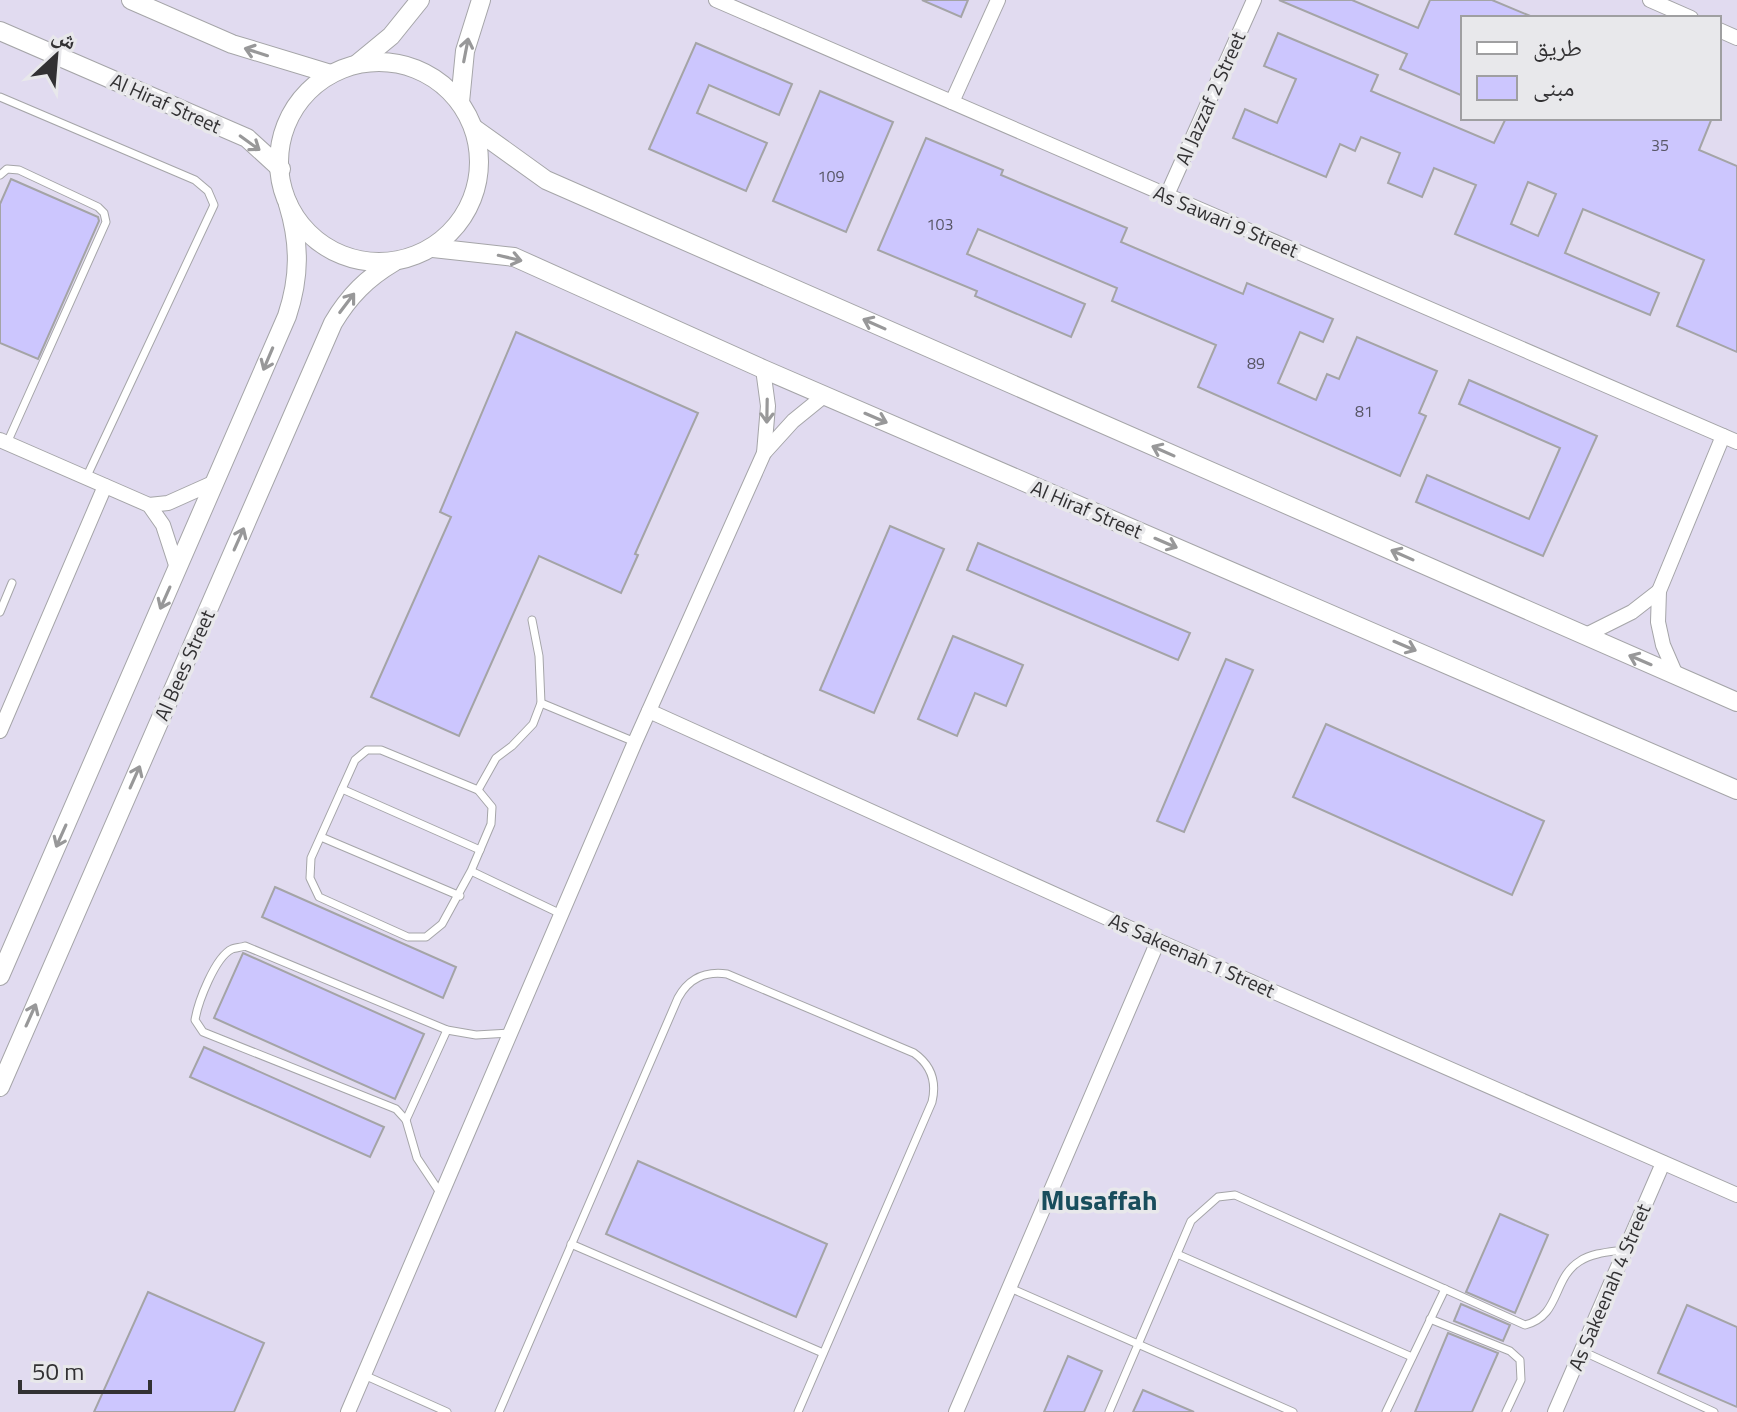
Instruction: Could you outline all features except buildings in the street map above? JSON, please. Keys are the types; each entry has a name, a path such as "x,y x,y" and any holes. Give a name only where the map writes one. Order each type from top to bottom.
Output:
{"street":[{"path":"131,0 232,44 331,74"},
{"path":"357,64 391,36 420,0"},
{"path":"460,102 465,51 481,0"},
{"name":"As Sawari 9 Street","path":"716,0 1730,439"},
{"path":"952,102 998,0"},
{"name":"Al Jazzaf 2 Street","path":"1167,195 1254,0"},
{"path":"1650,0 1686,16"},
{"name":"Al Hiraf Street","path":"0,31 247,138 281,169"},
{"path":"0,976 293,298 298,260 294,222 288,204 282,186 281,169 281,140 291,113 308,91 331,74 357,64 386,62 414,68 440,82 460,102 475,129 480,163 475,196 458,225 433,248 414,257 394,262 362,261 331,250 306,230 288,204"},
{"path":"475,129 546,180 1737,702"},
{"name":"Al Hiraf Street","path":"433,248 514,257 763,369 1737,790"},
{"name":"Al Bees Street","path":"0,1087 333,323 353,294 372,276 394,262"},
{"path":"763,369 768,406 764,453"},
{"path":"348,1412 635,742 764,453 793,421 825,395"},
{"path":"1676,675 1663,645 1658,622 1659,591 1730,439"},
{"path":"3,441 149,505 168,503 215,482"},
{"path":"0,731 105,486"},
{"path":"149,505 163,525 177,568"},
{"path":"1584,636 1622,618 1659,591"},
{"name":"As Sakeenah 1 Street","path":"649,711 1158,941 1737,1195"},
{"path":"956,1412 1158,941"},
{"name":"As Sakeenah 4 Street","path":"1555,1412 1663,1163"}],"lane":[{"path":"0,97 195,180 208,191 214,205 86,478"},
{"path":"0,175 7,169 19,170 98,207 104,213 106,222 3,441"},
{"path":"0,612 12,583"},
{"path":"478,790 496,758 533,724 541,703 539,656 532,620"},
{"path":"541,703 635,742"},
{"path":"367,750 381,750 478,790 492,807 491,824 460,896 442,924 426,937 408,937 319,897 310,878 311,858 355,760 367,750"},
{"path":"342,789 480,850"},
{"path":"321,837 460,896"},
{"path":"471,871 561,914"},
{"path":"441,1194 417,1158 406,1120 387,1103 203,1032 195,1020 197,1006 221,958 233,948 245,946 447,1030 476,1035 510,1033"},
{"path":"499,1412 678,998 689,982 707,973 727,974 914,1053 928,1065 934,1083 932,1102 798,1412"},
{"path":"406,1120 447,1030"},
{"path":"1109,1412 1191,1221 1218,1197 1235,1195 1525,1325 1539,1322 1548,1312 1561,1283 1577,1262 1594,1255 1625,1250"},
{"path":"571,1244 823,1353"},
{"path":"1177,1254 1412,1357"},
{"path":"1010,1288 1293,1412"},
{"path":"1386,1412 1445,1289"},
{"path":"1430,1319 1510,1351 1520,1360 1521,1380 1506,1412"},
{"path":"1582,1351 1714,1412"},
{"path":"364,1375 447,1412"}],"shaded area":[{"path":"0,0 1737,0 1737,1412 0,1412"}],"district":[{"name":"Musaffah","path":"1099,1199"}]}
